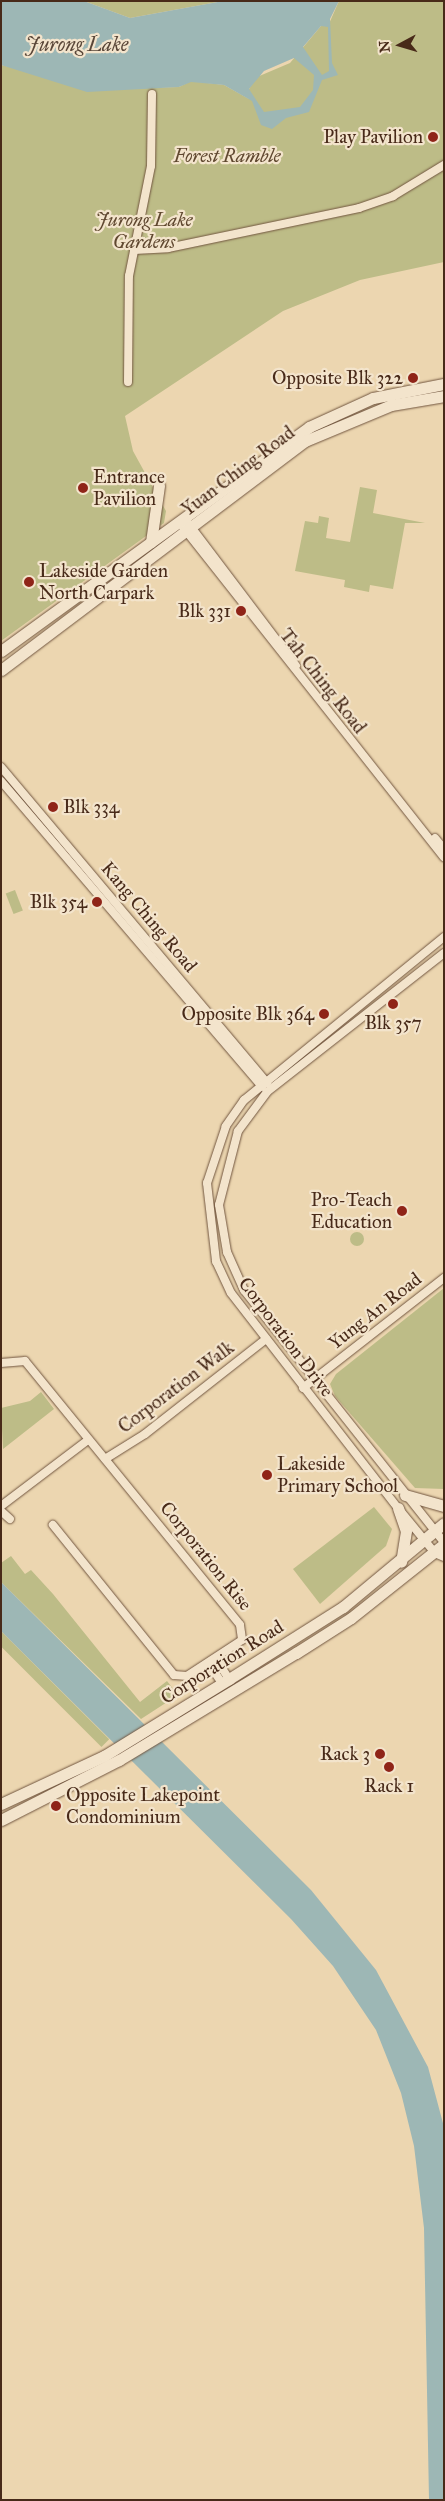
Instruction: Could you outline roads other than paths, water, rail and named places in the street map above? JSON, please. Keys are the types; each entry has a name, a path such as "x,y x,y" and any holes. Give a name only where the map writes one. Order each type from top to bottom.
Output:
{"main road":[{"name":"Yuan Ching Road","path":"1,651 309,427 373,398 444,384"},
{"name":"Yuan Ching Road","path":"1,670 305,441 390,405 444,396"},
{"path":"151,542 159,486"},
{"path":"405,1495 444,1506"},
{"path":"398,1508 406,1532 401,1562"},
{"name":"Corporation Road","path":"1,1820 116,1755 150,1726 226,1681 288,1641 401,1562 439,1527"},
{"name":"Corporation Road","path":"1,1804 158,1736 351,1618 439,1555 444,1543"},
{"path":"288,1641 296,1653"}],"street":[{"path":"128,382 127,306 134,250 154,141 152,94"},
{"path":"134,250 168,248 358,208 393,196 444,165"},
{"name":"Tah Ching Road","path":"182,520 444,857"},
{"name":"Tah Ching Road","path":"189,530 444,848"},
{"name":"Kang Ching Road","path":"1,767 269,1090"},
{"name":"Kang Ching Road","path":"1,781 150,948"},
{"name":"Corporation Drive","path":"439,1555 398,1508 231,1293 219,1268 207,1207 212,1157 226,1126 262,1083 444,937"},
{"name":"Corporation Drive","path":"444,953 269,1090 238,1131 227,1160 219,1205 222,1232 244,1290 405,1495 439,1527 444,1543"},
{"name":"Yung An Road","path":"303,1388 444,1278"},
{"name":"Corporation Walk","path":"105,1459 266,1340"},
{"path":"1,1363 26,1361 105,1459"},
{"path":"1,1506 88,1440"},
{"name":"Corporation Rise","path":"53,1525 174,1676 187,1676 239,1644 243,1629 116,1470 105,1459"},
{"path":"1,1511 10,1518"},
{"path":"212,1662 226,1681"}],"water":[{"name":"Jurong Lake","path":"1,1 84,1 130,18 223,1 339,1 330,19 332,63 338,75 322,80 309,112 286,118 272,129 261,125 252,101 224,85 191,82 179,87 87,92 1,65","holes":["321,26 328,27 329,71 322,75 303,47","294,58 314,75 313,90 300,107 264,112 249,89 264,71"]},
{"path":"1,1582 311,1890 376,1970 428,2067 444,2127 444,2500 429,2500 424,2228 414,2146 401,2093 376,2030 333,1966 291,1919 1,1631"}],"place":[{"name":"Play Pavilion","path":"433,137"},
{"name":"Opposite Blk 322","path":"413,378"},
{"name":"Entrance Pavilion","path":"83,488"},
{"name":"Lakeside Garden North Carpark","path":"29,582"},
{"name":"Blk 331","path":"241,611"},
{"name":"Blk 334","path":"53,807"},
{"name":"Blk 354","path":"97,902"},
{"name":"Blk 357","path":"393,1004"},
{"name":"Opposite Blk 364","path":"324,1014"},
{"name":"Pro-Teach Education","path":"402,1211"},
{"name":"Lakeside Primary School","path":"267,1475"},
{"name":"Rack 3","path":"380,1754"},
{"name":"Rack 1","path":"389,1767"},
{"name":"Opposite Lakepoint Condominium","path":"56,1806"}],"park label":[{"name":"Forest Ramble","path":"227,156"},
{"name":"Jurong Lake Gardens","path":"144,231"}]}
